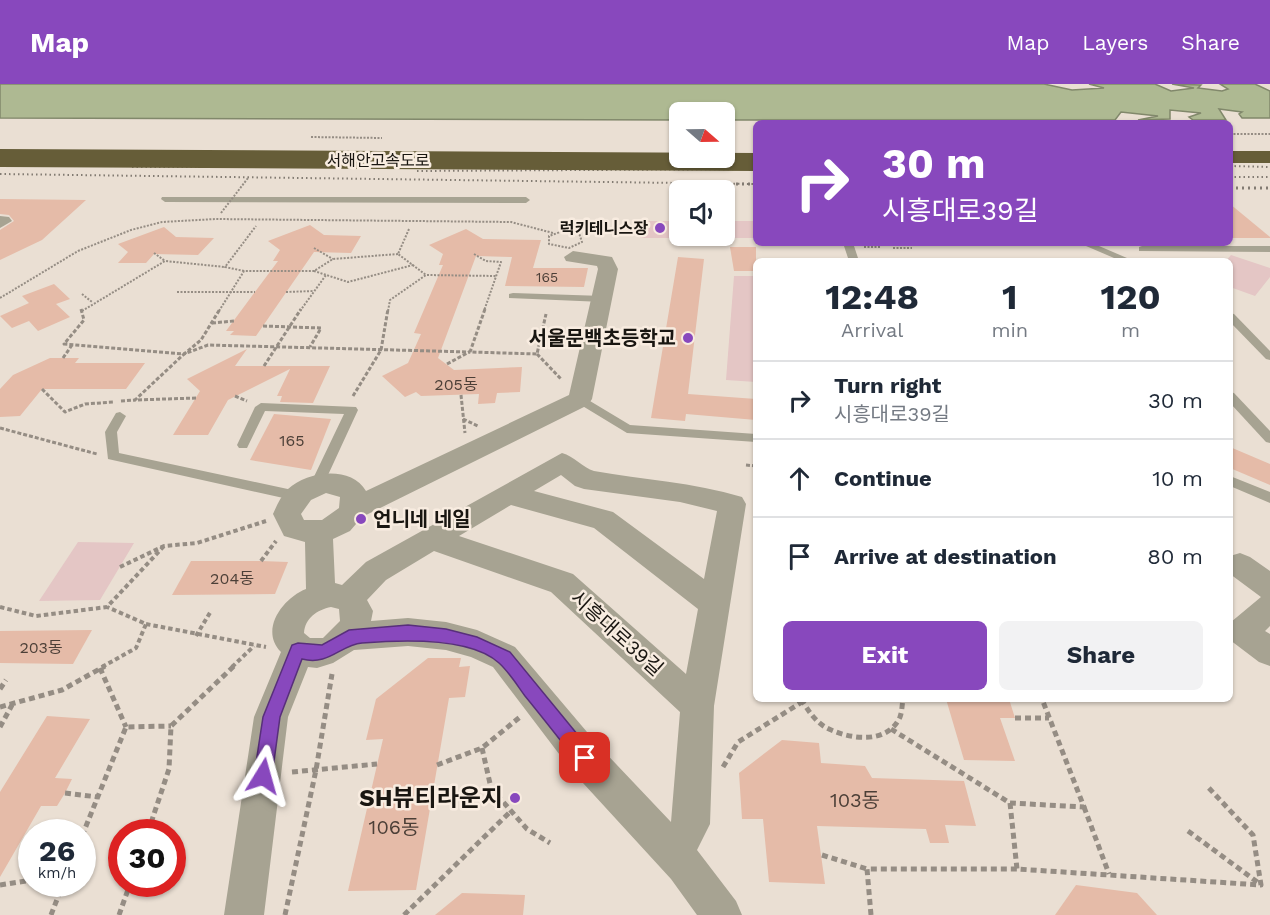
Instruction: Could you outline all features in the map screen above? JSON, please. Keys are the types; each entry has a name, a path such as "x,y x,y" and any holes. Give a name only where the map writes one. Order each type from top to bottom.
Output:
{"highway":[{"name":"서해안고속도로","path":"0,150 669,154"},
{"path":"735,154 753,154"},
{"path":"1233,157 1270,157"},
{"name":"서해안고속도로","path":"0,158 753,162"},
{"path":"1233,164 1270,164"}],"street":[{"path":"310,495 294,528 310,533 320,533 345,522 354,509 580,399 608,269 605,261 573,257"},
{"path":"244,915 271,717 288,638 289,621 302,605 335,597 562,462 584,479 680,492 732,504 713,603 697,706 691,824 673,855"},
{"path":"310,495 372,487 418,477"},
{"path":"310,495 354,493 354,509"},
{"path":"508,494 603,520 713,603"},
{"path":"320,533 335,597 358,611 355,628 342,642"},
{"name":"시흥대로39길","path":"431,538 562,582 697,706"},
{"path":"1240,565 1270,588"},
{"path":"1270,607 1242,632 1270,652"},
{"path":"286,648 315,653 342,642 408,632 446,636 477,644 504,657 585,758 695,878 722,915"}],"lane":[{"path":"165,199 526,200"},
{"path":"1092,246 1122,258"},
{"path":"1142,249 1270,249"},
{"path":"1219,258 1227,249"},
{"path":"513,296 603,299"},
{"path":"1233,319 1270,357"},
{"path":"580,399 627,429 753,438"},
{"path":"1233,399 1270,439"},
{"path":"120,416 111,432 113,456 310,495 352,410 261,408 243,445"},
{"path":"1233,482 1270,498"}],"path":[{"path":"1233,134 1270,134"},
{"path":"216,219 250,176"},
{"path":"0,298 49,266 101,240 162,222 216,219 512,222 553,233 575,232 583,239 574,247 558,248 548,242 553,233"},
{"path":"225,267 256,226"},
{"path":"398,254 410,229"},
{"path":"863,247 881,247"},
{"path":"314,248 333,259"},
{"path":"894,248 912,248"},
{"path":"154,253 165,261 244,271 314,272 348,282 413,265"},
{"path":"314,272 333,259 398,254 426,275"},
{"path":"447,364 470,352 501,262 486,261 474,254"},
{"path":"165,261 81,309 84,320 64,344 184,354 208,345 537,354 580,399"},
{"path":"135,400 201,340 244,271"},
{"path":"264,366 274,347 326,275"},
{"path":"344,409 381,350 390,300 426,275 496,276"},
{"path":"286,291 314,291"},
{"path":"177,292 255,292"},
{"path":"82,294 92,302"},
{"path":"537,354 546,314"},
{"path":"212,323 234,321"},
{"path":"263,326 321,328 310,348"},
{"path":"63,358 72,345"},
{"path":"42,389 65,412 85,404 196,398"},
{"path":"461,395 462,419 469,452"},
{"path":"0,428 85,453 113,456"},
{"path":"746,465 753,466"},
{"path":"120,567 164,546 197,543 310,495"},
{"path":"107,607 164,546"},
{"path":"0,607 36,616 107,607 146,624 196,636 254,646 286,648"},
{"path":"196,636 210,611"},
{"path":"0,707 62,690 136,648 146,624"},
{"path":"285,915 342,642"},
{"path":"126,727 171,726 254,646"},
{"path":"89,819 126,727 100,668"},
{"path":"0,689 6,680"},
{"path":"437,765 482,748 539,701"},
{"path":"721,772 738,742 799,702"},
{"path":"802,702 812,717 826,729 843,736 860,739 877,736 891,729 900,717 902,702"},
{"path":"1043,702 1109,874"},
{"path":"0,727 12,704"},
{"path":"1016,718 1049,718"},
{"path":"152,819 169,770 171,726"},
{"path":"891,729 1010,803 1084,807"},
{"path":"482,748 491,788 526,829 550,843"},
{"path":"292,772 377,764"},
{"path":"1208,786 1253,835 1261,885"},
{"path":"65,793 98,797"},
{"path":"1010,803 1017,868"},
{"path":"405,915 511,811"},
{"path":"1188,831 1261,885"},
{"path":"822,855 867,869 1017,868 1261,885"},
{"path":"867,869 871,915"},
{"path":"0,885 18,882"},
{"path":"51,915 58,897"},
{"path":"120,915 126,897"}],"shaded area":[{"path":"0,84 1044,84 1072,90 1104,88 1089,84 1155,84 1171,91 1194,88 1172,84 1201,85 1198,88 1222,91 1228,89 1220,84 1255,84 1270,91 1270,118 1242,118 1239,114 1242,112 1219,109 1226,120 1193,120 1189,117 1201,113 1170,110 1170,119 1138,120 1158,116 1121,112 1115,120 735,120 735,102 669,102 669,120 0,118"},
{"name":"럭키테니스장","path":"641,221 669,221 669,238 640,238"},
{"name":"럭키테니스장","path":"735,221 753,221 753,238 735,238"},
{"path":"1231,255 1270,268 1270,277 1255,296 1233,288 1233,258 1228,258"},
{"path":"734,276 753,276 753,382 726,380"},
{"path":"78,542 134,543 100,600 39,601"}],"building":[{"path":"0,199 86,200 42,240 0,260 0,230 14,221 9,215 0,214"},
{"path":"1233,206 1270,237 1233,238"},
{"path":"310,225 324,235 361,236 351,253 314,252 256,336 230,335 234,331 226,331 278,261 273,261 280,250 268,241"},
{"path":"164,227 176,237 214,238 198,255 154,254 146,263 118,263 128,252 118,244"},
{"path":"466,229 483,239 541,240 533,268 588,268 584,287 505,286 512,257 476,256 438,358 454,370 522,367 520,392 497,393 495,403 478,404 479,394 421,396 416,392 405,397 382,376 408,363 421,334 414,333 443,265 439,265 443,254 429,245"},
{"path":"730,247 756,247 753,271 734,271"},
{"path":"678,257 704,259 688,394 753,399 753,420 686,414 685,421 651,418"},
{"path":"54,284 70,299 56,304 70,317 38,331 29,321 12,328 0,316 29,303 22,296"},
{"path":"247,349 235,366 330,366 313,403 280,402 282,396 277,396 290,369 228,400 208,435 173,435 200,391 187,379"},
{"path":"50,358 79,358 75,363 145,363 126,389 42,389 20,416 0,417 0,389 13,375"},
{"path":"274,414 331,419 311,470 250,460"},
{"path":"1233,448 1270,464 1270,485 1233,469"},
{"path":"191,561 288,562 275,594 172,595"},
{"path":"92,630 73,664 0,663 0,631"},
{"path":"428,658 461,658 459,667 470,666 465,697 449,698 416,890 348,891 383,739 366,740 376,699"},
{"path":"947,702 1010,702 1015,718 1000,718 1015,761 964,760"},
{"path":"47,716 90,719 55,778 72,779 65,793 57,806 41,806 33,819 18,819 18,846 0,877 0,792"},
{"path":"782,740 819,743 821,763 865,766 872,778 964,781 976,826 945,825 949,843 930,843 926,829 817,826 825,884 769,882 763,819 742,819 739,773"},
{"path":"1076,885 1137,893 1157,915 1055,915"},
{"path":"462,893 525,895 523,915 435,915"}],"railway":[{"path":"1233,166 1270,167"},
{"path":"132,167 426,167"},
{"path":"417,171 753,169"},
{"path":"0,174 669,183"},
{"path":"1233,177 1270,177"},
{"path":"735,184 753,184"},
{"path":"735,184 753,184"},
{"path":"1233,188 1270,188"}],"place":[{"name":"럭키테니스장","path":"660,228"},
{"name":"서울문백초등학교","path":"688,338"},
{"name":"언니네 네일","path":"361,519"},
{"name":"SH뷰티라운지","path":"515,798"}],"route":[{"path":"263,776 271,717 298,650 310,654 336,647 349,637 408,632 446,636 477,644 504,657 585,758"}]}
